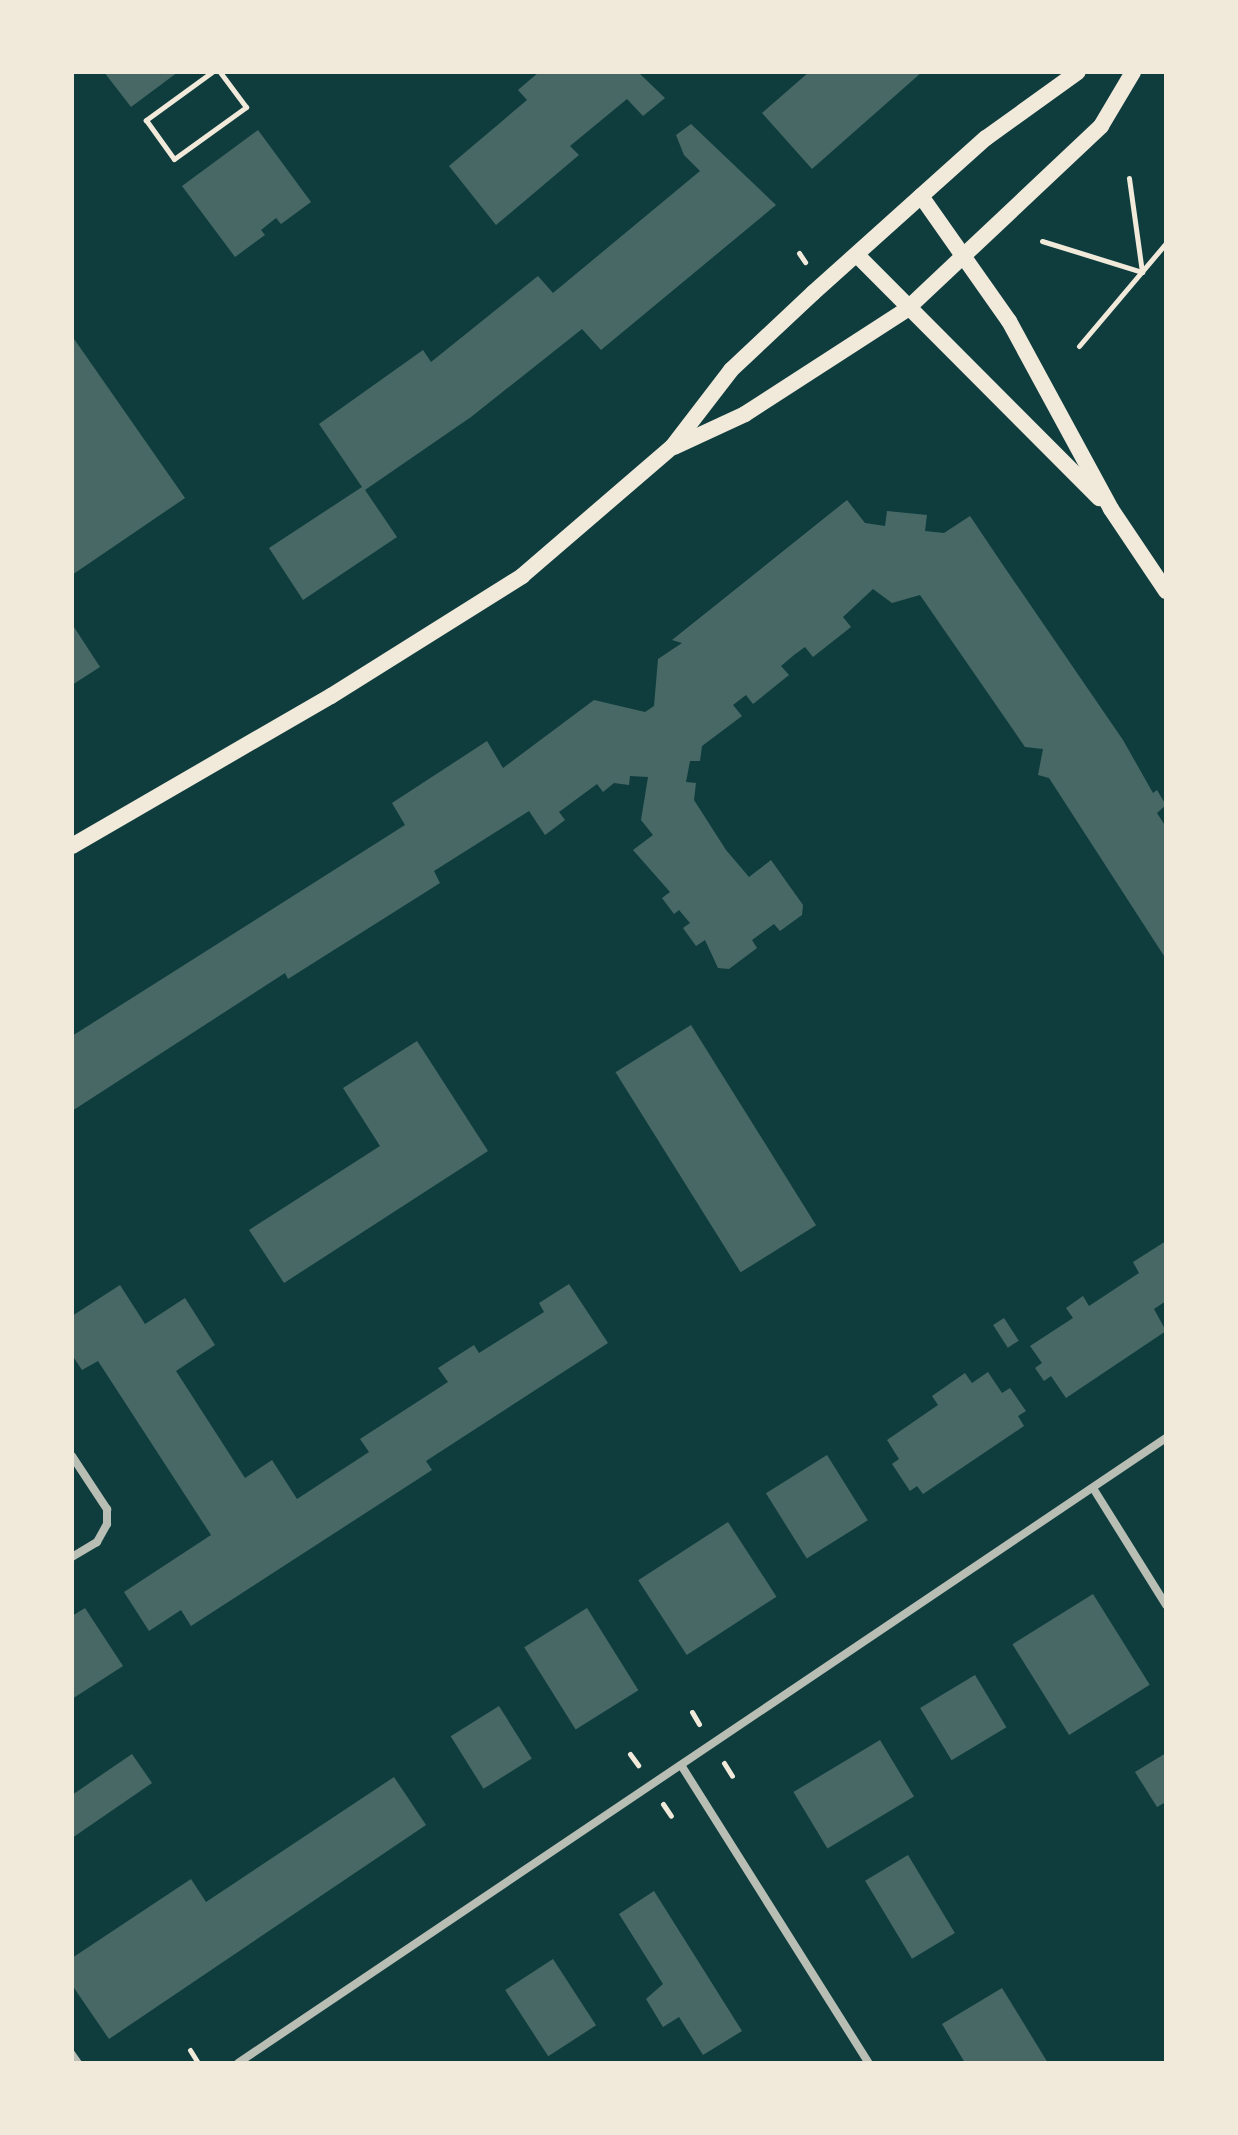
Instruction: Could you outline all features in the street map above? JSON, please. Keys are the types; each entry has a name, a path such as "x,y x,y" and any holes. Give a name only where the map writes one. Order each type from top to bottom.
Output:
{"main road":[{"path":"72,846 467,615 578,532 672,447 731,370 986,138 1078,72"},
{"path":"672,447 745,414 845,354 907,309 963,250 1101,126 1133,72"},
{"path":"921,196 963,250 1009,321 1111,509 1166,591"},
{"path":"858,256 907,309 1111,509"}],"street":[{"path":"238,2063 1166,1438"},
{"path":"72,1456 107,1509 107,1524 97,1542 72,1557"},
{"path":"1093,1488 1166,1605"},
{"path":"681,1765 869,2063"}],"lane":[{"path":"72,2053 79,2063"}],"path":[{"path":"212,72 146,120 174,159 246,107 220,72"},
{"path":"1129,178 1142,272"},
{"path":"1042,241 1142,272"},
{"path":"1079,346 1166,243"},
{"path":"799,253 805,262"},
{"path":"190,2050 198,2063"}],"building":[{"path":"104,72 178,72 131,107"},
{"path":"539,72 638,72 665,98 643,116 627,99 570,146 579,155 496,225 449,166 527,100 518,90"},
{"path":"809,72 922,72 812,169 762,113"},
{"path":"691,124 776,205 601,350 582,329 471,417 365,490 397,537 303,600 269,548 362,487 319,424 423,350 431,362 538,276 553,293 700,171 684,155 676,135"},
{"path":"258,130 311,202 281,224 276,218 261,230 265,235 235,257 182,186"},
{"path":"72,336 185,498 72,575"},
{"path":"847,500 865,523 885,526 887,511 927,515 925,531 944,533 970,516 1123,740 1153,793 1157,790 1166,805 1157,813 1166,827 1166,959 1049,778 1038,775 1043,749 1025,747 920,595 892,603 873,589 843,617 851,627 813,657 805,647 794,655 781,666 789,675 753,704 746,695 733,705 742,716 702,746 700,761 690,761 686,782 696,783 694,800 726,850 749,877 771,860 803,905 802,915 780,931 774,924 752,940 757,948 729,969 718,968 705,940 696,946 683,928 690,923 679,910 674,914 662,898 670,892 633,850 653,835 641,820 648,777 630,776 629,785 614,783 603,792 597,784 559,812 565,820 545,835 529,811 434,871 440,883 288,979 285,973 72,1111 72,1036 405,825 392,803 487,741 503,768 594,700 645,712 654,706 658,659 682,643 672,640"},
{"path":"72,624 100,667 72,685"},
{"path":"691,1025 816,1225 741,1272 616,1072"},
{"path":"417,1041 488,1151 284,1283 249,1230 380,1146 343,1088"},
{"path":"1166,1241 1166,1301 1154,1309 1166,1331 1066,1398 1051,1376 1044,1381 1035,1368 1042,1363 1030,1346 1073,1318 1066,1308 1083,1296 1089,1306 1139,1273 1133,1262"},
{"path":"569,1284 608,1343 426,1461 432,1470 191,1626 181,1610 149,1631 124,1592 211,1535 98,1361 82,1370 72,1355 72,1316 120,1285 145,1324 185,1298 215,1345 176,1371 245,1478 272,1460 297,1499 369,1452 360,1439 448,1382 438,1368 474,1345 479,1353 544,1312 539,1303"},
{"path":"1004,1318 1019,1341 1008,1348 993,1325"},
{"path":"988,1372 1002,1393 1010,1388 1026,1411 1018,1416 1024,1426 923,1494 917,1486 910,1491 892,1464 899,1459 887,1440 938,1405 932,1396 965,1373 972,1383"},
{"path":"827,1455 868,1520 807,1558 766,1493"},
{"path":"728,1522 776,1597 687,1655 638,1580"},
{"path":"1093,1594 1150,1685 1069,1735 1012,1644"},
{"path":"85,1608 123,1666 72,1699 72,1616"},
{"path":"587,1608 638,1690 576,1729 524,1647"},
{"path":"975,1675 1006,1727 952,1760 920,1708"},
{"path":"499,1706 532,1759 484,1789 451,1736"},
{"path":"880,1740 914,1797 827,1849 793,1792"},
{"path":"1166,1753 1166,1802 1157,1807 1135,1772"},
{"path":"132,1754 152,1783 72,1838 72,1795"},
{"path":"394,1777 426,1825 109,2039 72,1985 72,1958 191,1879 206,1902"},
{"path":"908,1855 955,1933 912,1959 865,1881"},
{"path":"654,1891 742,2031 703,2055 679,2017 663,2027 646,1999 663,1984 619,1914"},
{"path":"553,1959 596,2025 548,2056 505,1990"},
{"path":"1002,1988 1048,2063 965,2063 942,2024"}]}
